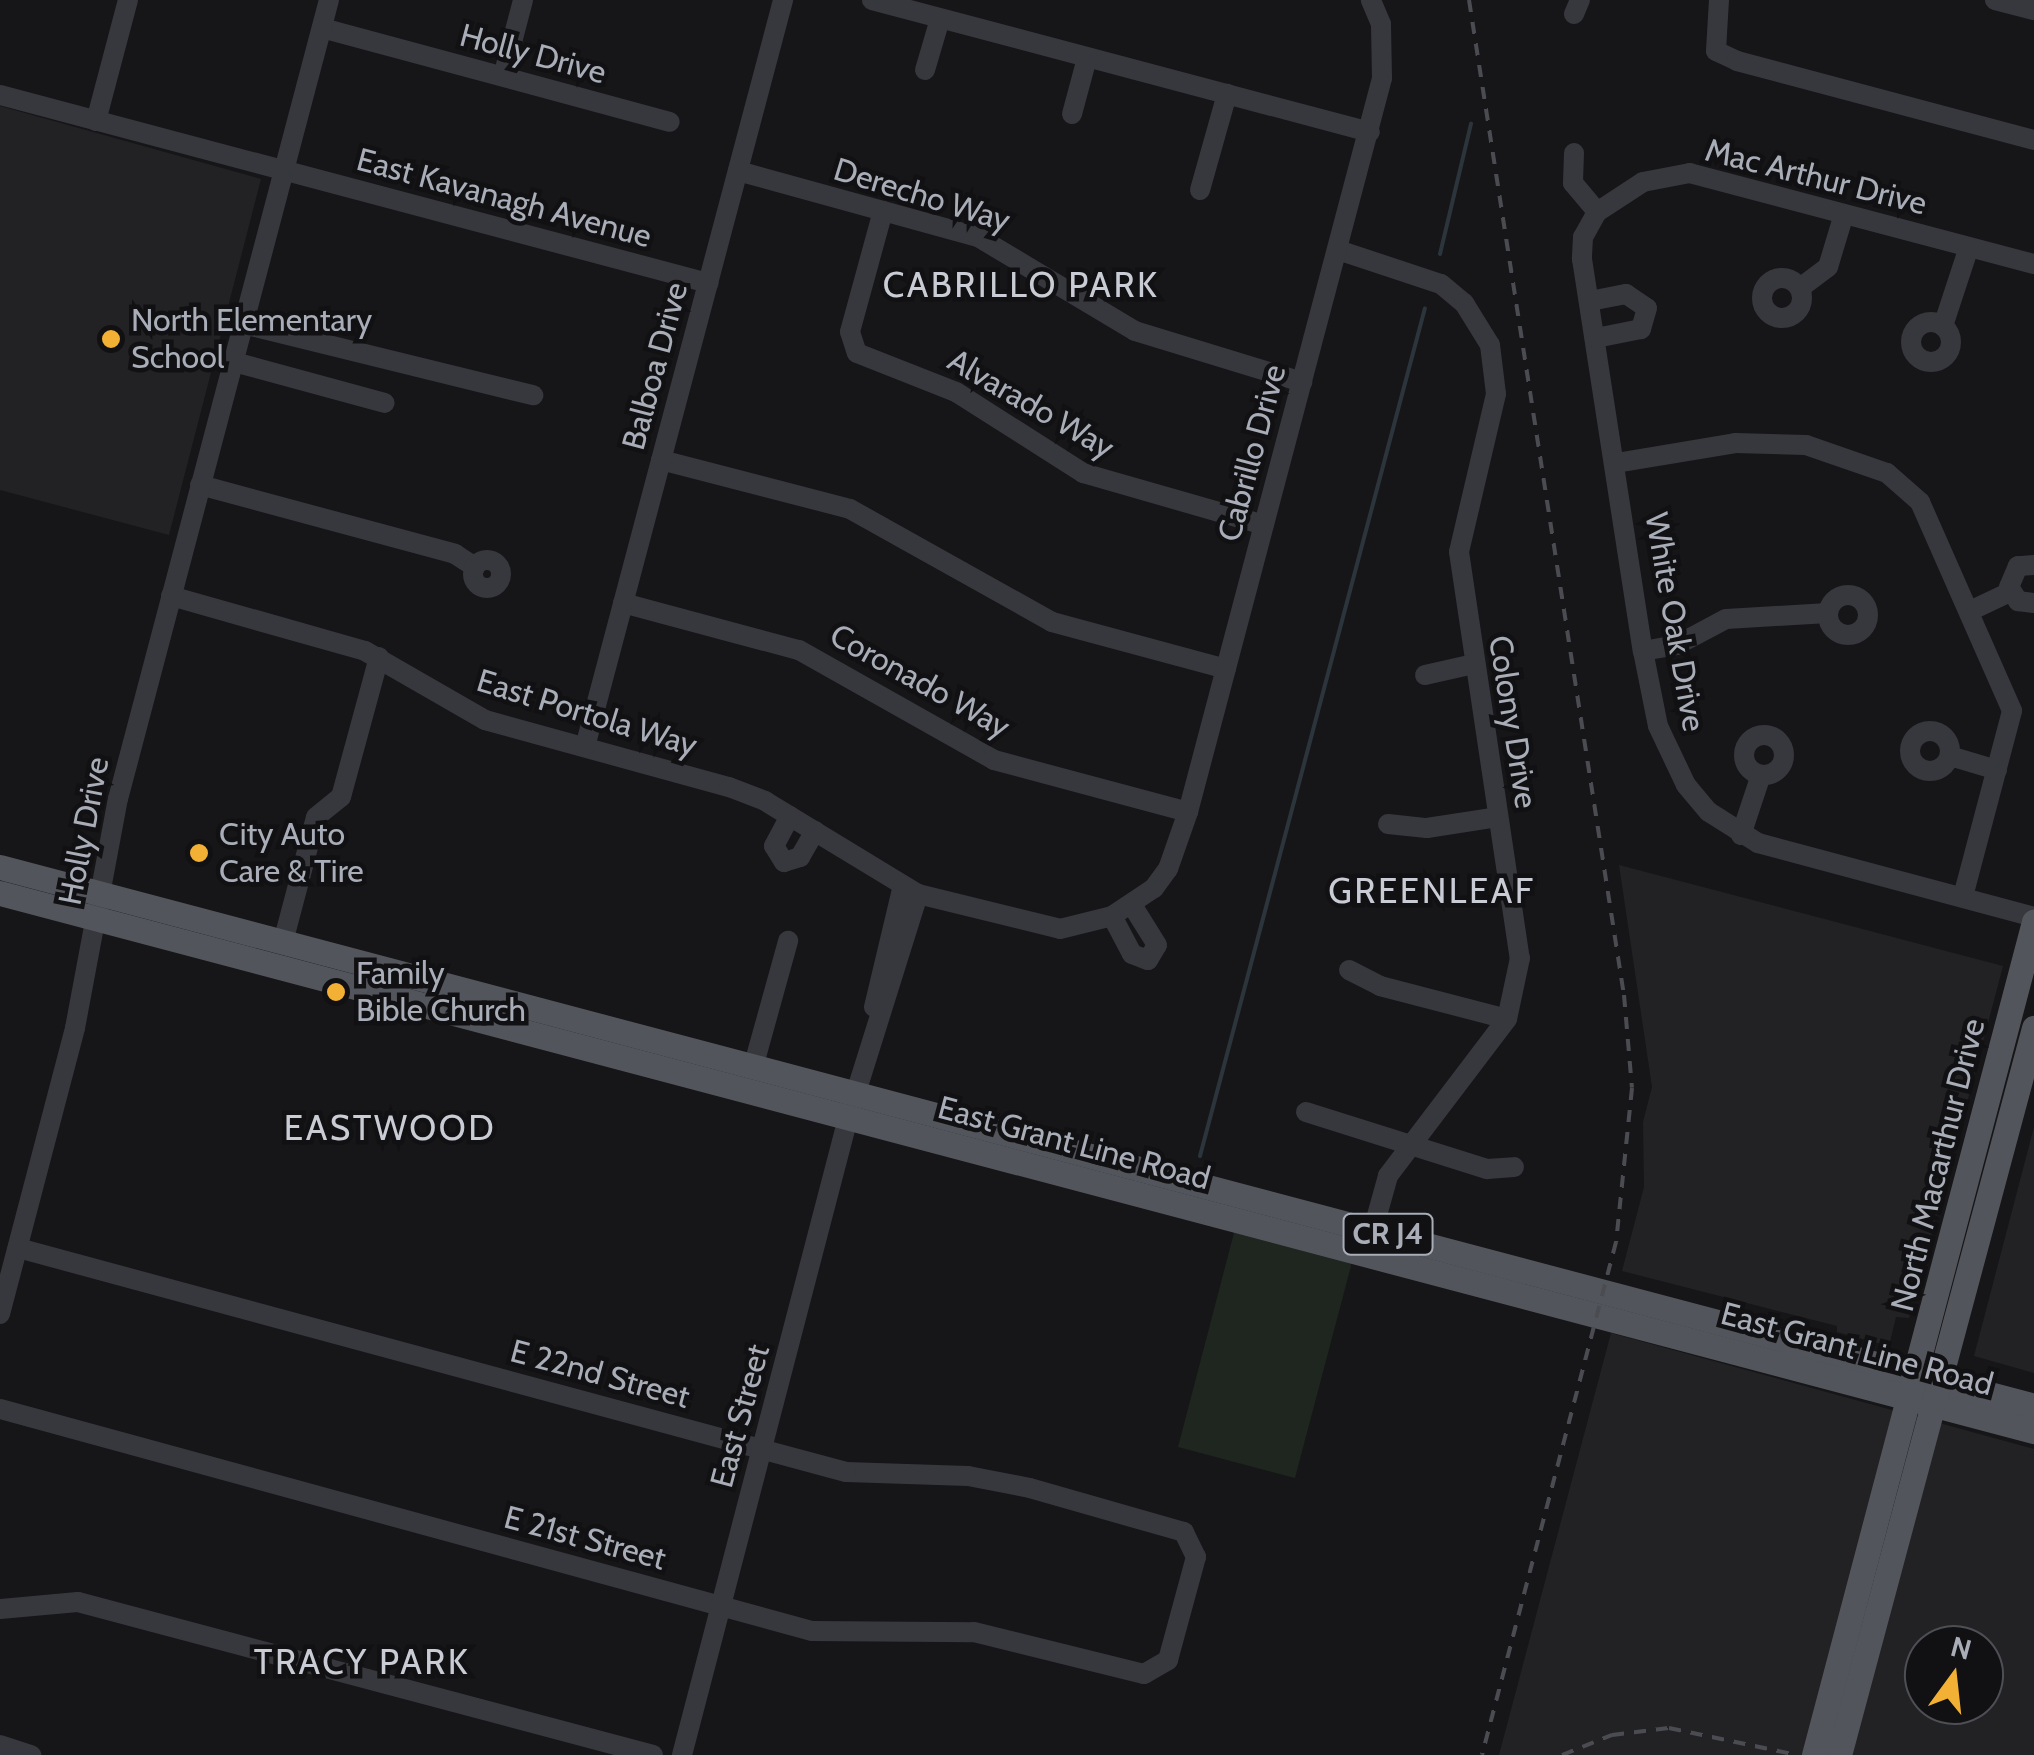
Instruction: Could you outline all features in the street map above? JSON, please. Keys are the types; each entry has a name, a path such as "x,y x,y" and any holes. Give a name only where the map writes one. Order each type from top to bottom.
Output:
{"main road":[{"name":"CR J4","path":"0,867 99,905"},
{"name":"CR J4","path":"0,893 99,905"},
{"name":"East Grant Line Road","path":"99,905 283,942 754,1064 1369,1242"},
{"name":"East Grant Line Road","path":"99,905 848,1118 1369,1242 1927,1390 2034,1430"},
{"name":"North Macarthur Drive","path":"1839,1755 2034,920"},
{"name":"North Macarthur Drive","path":"1814,1755 2034,1028"},
{"name":"East Grant Line Road","path":"1927,1390 2034,1406"}],"street":[{"path":"96,122 128,0"},
{"name":"Holly Drive","path":"0,1314 171,596 329,0"},
{"name":"Holly Drive","path":"506,66 522,0"},
{"name":"Balboa Drive","path":"585,747 783,0"},
{"path":"872,0 1370,132"},
{"name":"Cabrillo Drive","path":"1112,916 1132,905 1168,870 1188,812 1370,132 1384,48 1371,0"},
{"path":"1719,0 1716,51 2034,140"},
{"path":"1996,0 2034,10"},
{"path":"925,70 940,19"},
{"name":"Holly Drive","path":"322,28 670,122"},
{"path":"1072,114 1087,58"},
{"path":"1200,190 1227,94"},
{"name":"East Kavanagh Avenue","path":"0,95 708,283"},
{"path":"1574,153 1573,183 1597,212"},
{"name":"Derecho Way","path":"738,171 883,211 1008,252 1168,346 1302,382"},
{"name":"Mac Arthur Drive","path":"1597,212 1643,182 1690,173 2034,264"},
{"name":"Alvarado Way","path":"883,211 850,332 856,353 956,392 1083,473 1264,525"},
{"name":"White Oak Drive","path":"1597,212 1583,237 1590,301 1644,651 1669,756 1709,812 1741,835 2034,920"},
{"path":"1800,288 1828,268 1844,214"},
{"path":"1943,326 1969,247"},
{"name":"Colony Drive","path":"1338,250 1442,284 1471,312 1490,345 1496,394 1459,552 1520,958 1507,1020 1490,1050 1440,1101 1388,1176 1369,1242"},
{"path":"1590,301 1626,294 1648,308 1641,329 1596,338"},
{"path":"243,324 532,395"},
{"path":"234,362 385,403"},
{"path":"1616,463 1770,441 1867,463 1920,502 1972,610 2012,710 1964,897"},
{"path":"661,460 850,509 1052,622 1226,668"},
{"path":"200,485 455,554 475,566"},
{"path":"2010,592 2010,575 2034,564"},
{"path":"1972,610 2010,592 2034,603"},
{"name":"East Portola Way","path":"171,596 379,656 465,712 729,787 790,816 911,889 1060,929 1112,916"},
{"name":"Coronado Way","path":"623,602 799,650 994,760 1188,812"},
{"path":"1644,651 1676,644 1726,619 1828,613"},
{"path":"283,942 316,817 341,798 379,656"},
{"path":"1426,675 1474,664"},
{"path":"1950,756 1997,770"},
{"path":"1741,835 1762,775"},
{"path":"790,816 774,846 784,862 800,857 815,831"},
{"path":"1388,824 1427,828 1497,817"},
{"name":"East Street","path":"682,1755 848,1118 877,1023 884,1016 911,889"},
{"path":"1112,916 1132,954 1148,960 1157,944 1132,905"},
{"path":"754,1064 788,941"},
{"path":"1349,970 1380,986 1507,1020"},
{"path":"1306,1112 1407,1148 1487,1169 1514,1167"},
{"name":"E 22nd Street","path":"18,1248 846,1472 984,1478 1170,1528 1196,1547 1160,1670"},
{"name":"E 21st Street","path":"0,1409 722,1607 839,1634 974,1632 1144,1674 1160,1670"},
{"path":"0,1609 78,1602 653,1755"},
{"path":"0,1745 31,1755"}],"shaded area":[{"name":"North Elementary School","path":"0,106 261,179 169,535 0,490"},
{"path":"1619,865 2003,966 1960,1129 1945,1133 1933,1177 1943,1192 1909,1318 1896,1317 1889,1346 1837,1332 1837,1326 1622,1271 1644,1187 1643,1122 1652,1087"},
{"path":"2034,1127 2034,1373 1974,1356"},
{"path":"1235,1229 1349,1259 1351,1266 1295,1478 1178,1447"},
{"path":"1611,1333 2034,1449 2034,1755 1499,1755"}],"waterway":[{"path":"1440,254 1471,124"},
{"path":"1200,1156 1425,308"}],"railway":[{"path":"1469,0 1624,995 1632,1088 1616,1242 1482,1755"},
{"path":"1562,1755 1612,1735 1669,1728 1797,1755"}],"place":[{"name":"North Elementary School","path":"111,339"},
{"name":"City Auto Care & Tire","path":"199,853"},
{"name":"Family Bible Church","path":"336,992"}],"district":[{"name":"CABRILLO PARK","path":"1021,285"},
{"name":"GREENLEAF","path":"1432,891"},
{"name":"EASTWOOD","path":"390,1128"},
{"name":"TRACY PARK","path":"362,1662"}]}
